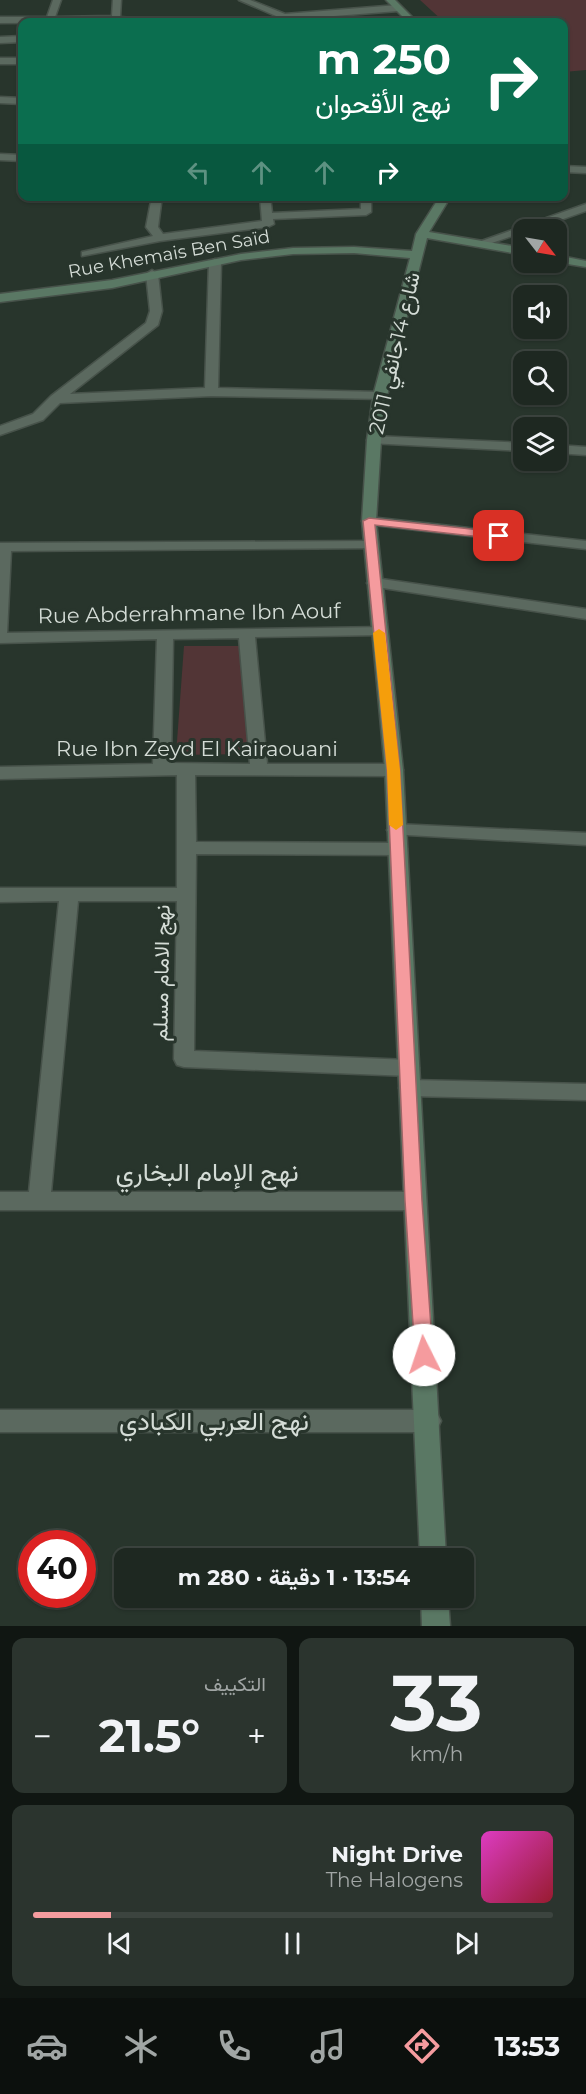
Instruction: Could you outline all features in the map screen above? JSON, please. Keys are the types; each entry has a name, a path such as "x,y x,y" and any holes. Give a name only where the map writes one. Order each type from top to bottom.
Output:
{"street":[{"path":"51,18 57,0"},
{"path":"114,18 117,0"},
{"path":"243,0 284,17 337,9 398,8"},
{"path":"390,0 409,18"},
{"path":"0,20 18,20"},
{"path":"0,40 18,39"},
{"path":"0,61 18,61"},
{"path":"0,100 18,101"},
{"path":"0,157 18,158"},
{"path":"568,169 586,170"},
{"path":"156,201 152,227 159,238"},
{"path":"86,254 159,238 268,225 266,201"},
{"path":"268,216 366,212 366,201"},
{"name":"شارع 14جانفي 2011","path":"434,1548 414,1201 394,770 378,630 369,521 374,440 380,396 422,234 443,201"},
{"path":"479,244 586,207"},
{"path":"422,234 513,250"},
{"name":"Rue Khemais Ben Saïd","path":"0,298 100,286 215,262 293,251 338,249 416,255"},
{"path":"567,260 586,264"},
{"path":"211,392 215,262"},
{"path":"0,430 38,417 57,399 152,325 156,310 152,274"},
{"path":"57,399 211,392 380,396"},
{"path":"374,440 513,446"},
{"path":"567,450 586,451"},
{"path":"369,521 586,545"},
{"path":"0,631 2,547 371,545"},
{"path":"375,583 586,614"},
{"name":"Rue Abderrahmane Ibn Aouf","path":"0,638 378,630"},
{"path":"247,633 259,769"},
{"path":"162,769 165,636"},
{"name":"Rue Ibn Zeyd El Kairaouani","path":"0,773 162,769 394,770"},
{"name":"نهج الامام مسلم","path":"186,769 184,1059 410,1078"},
{"path":"396,830 586,839"},
{"path":"187,848 398,849"},
{"path":"0,894 186,894"},
{"path":"39,1201 69,894"},
{"path":"410,1078 586,1092"},
{"name":"نهج الإمام البخاري","path":"0,1201 414,1201"},
{"name":"نهج العربي الكبادي","path":"0,1421 428,1421"},
{"path":"435,1608 436,1626"}],"shaded area":[{"path":"420,0 586,0 586,70 568,72 568,18 440,18"},
{"path":"184,646 253,646 251,754 176,755"}],"slow traffic":[{"path":"379,633 394,770 396,825"}],"route":[{"path":"424,1355 414,1201 394,770 378,630 369,521 499,536"}]}
